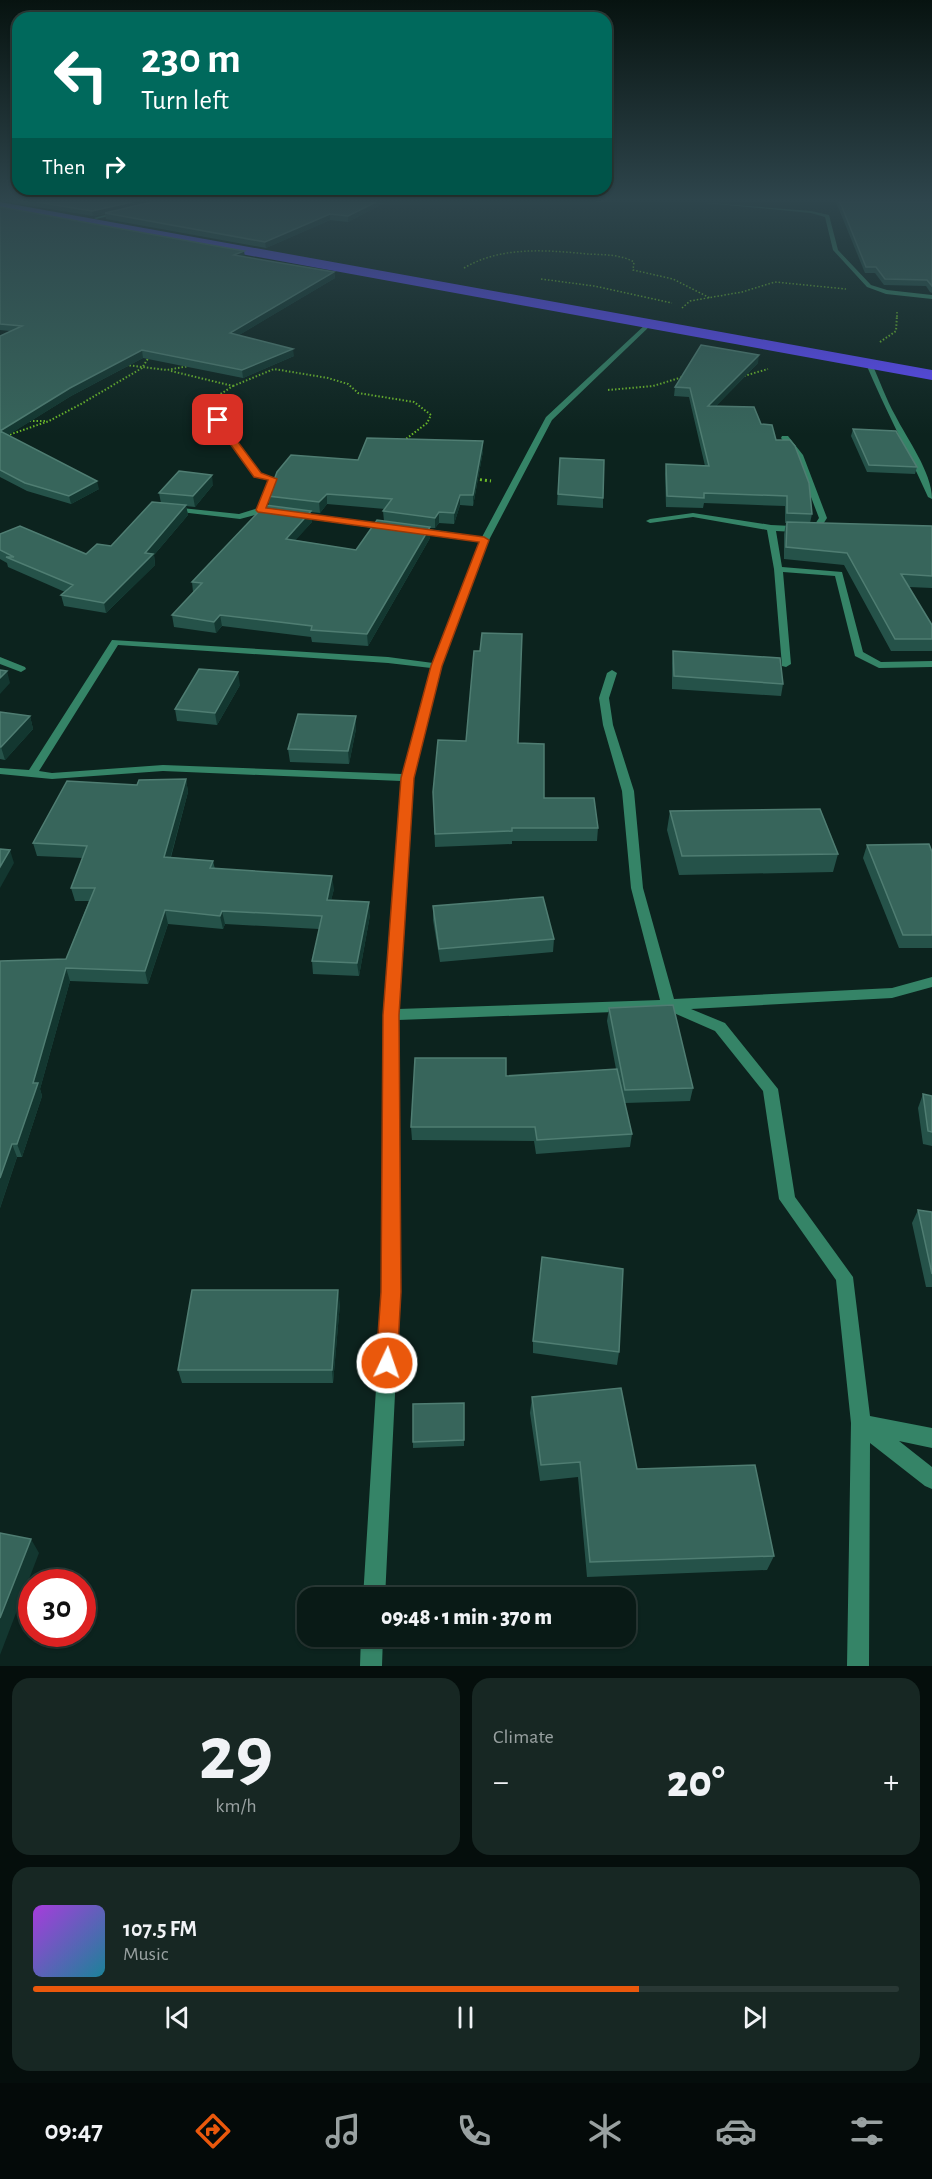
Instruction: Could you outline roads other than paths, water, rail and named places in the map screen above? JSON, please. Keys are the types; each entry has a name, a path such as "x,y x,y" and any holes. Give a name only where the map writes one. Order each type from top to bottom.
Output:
{"highway":[{"path":"404,280 485,295 649,320"},
{"path":"431,280 873,359 932,365"},
{"path":"873,359 932,375"}],"street":[{"path":"863,280 869,286 886,292 932,297"},
{"path":"375,1587 391,1292 391,1015 407,778 437,666 484,540 549,419 649,320"},
{"path":"873,359 890,413 932,497"},
{"path":"218,420 258,475 273,479 261,510"},
{"path":"785,438 799,455 823,518 814,530"},
{"path":"164,508 240,518 261,510 484,540"},
{"path":"650,521 693,515 771,528 826,530"},
{"path":"771,528 778,569 786,664"},
{"path":"778,569 839,574 858,654 879,665 932,664"},
{"path":"32,774 115,642 388,660 437,666"},
{"path":"0,660 21,669"},
{"path":"612,673 604,698 608,725 628,791 638,888 668,1005"},
{"path":"0,771 52,776 163,768 407,778"},
{"path":"391,1015 668,1005 892,993 932,982"},
{"path":"668,1005 720,1027 770,1089 787,1199 844,1277 861,1423 858,1666"},
{"path":"861,1423 932,1438"},
{"path":"861,1423 932,1479"},
{"path":"371,1666 372,1647"}]}
